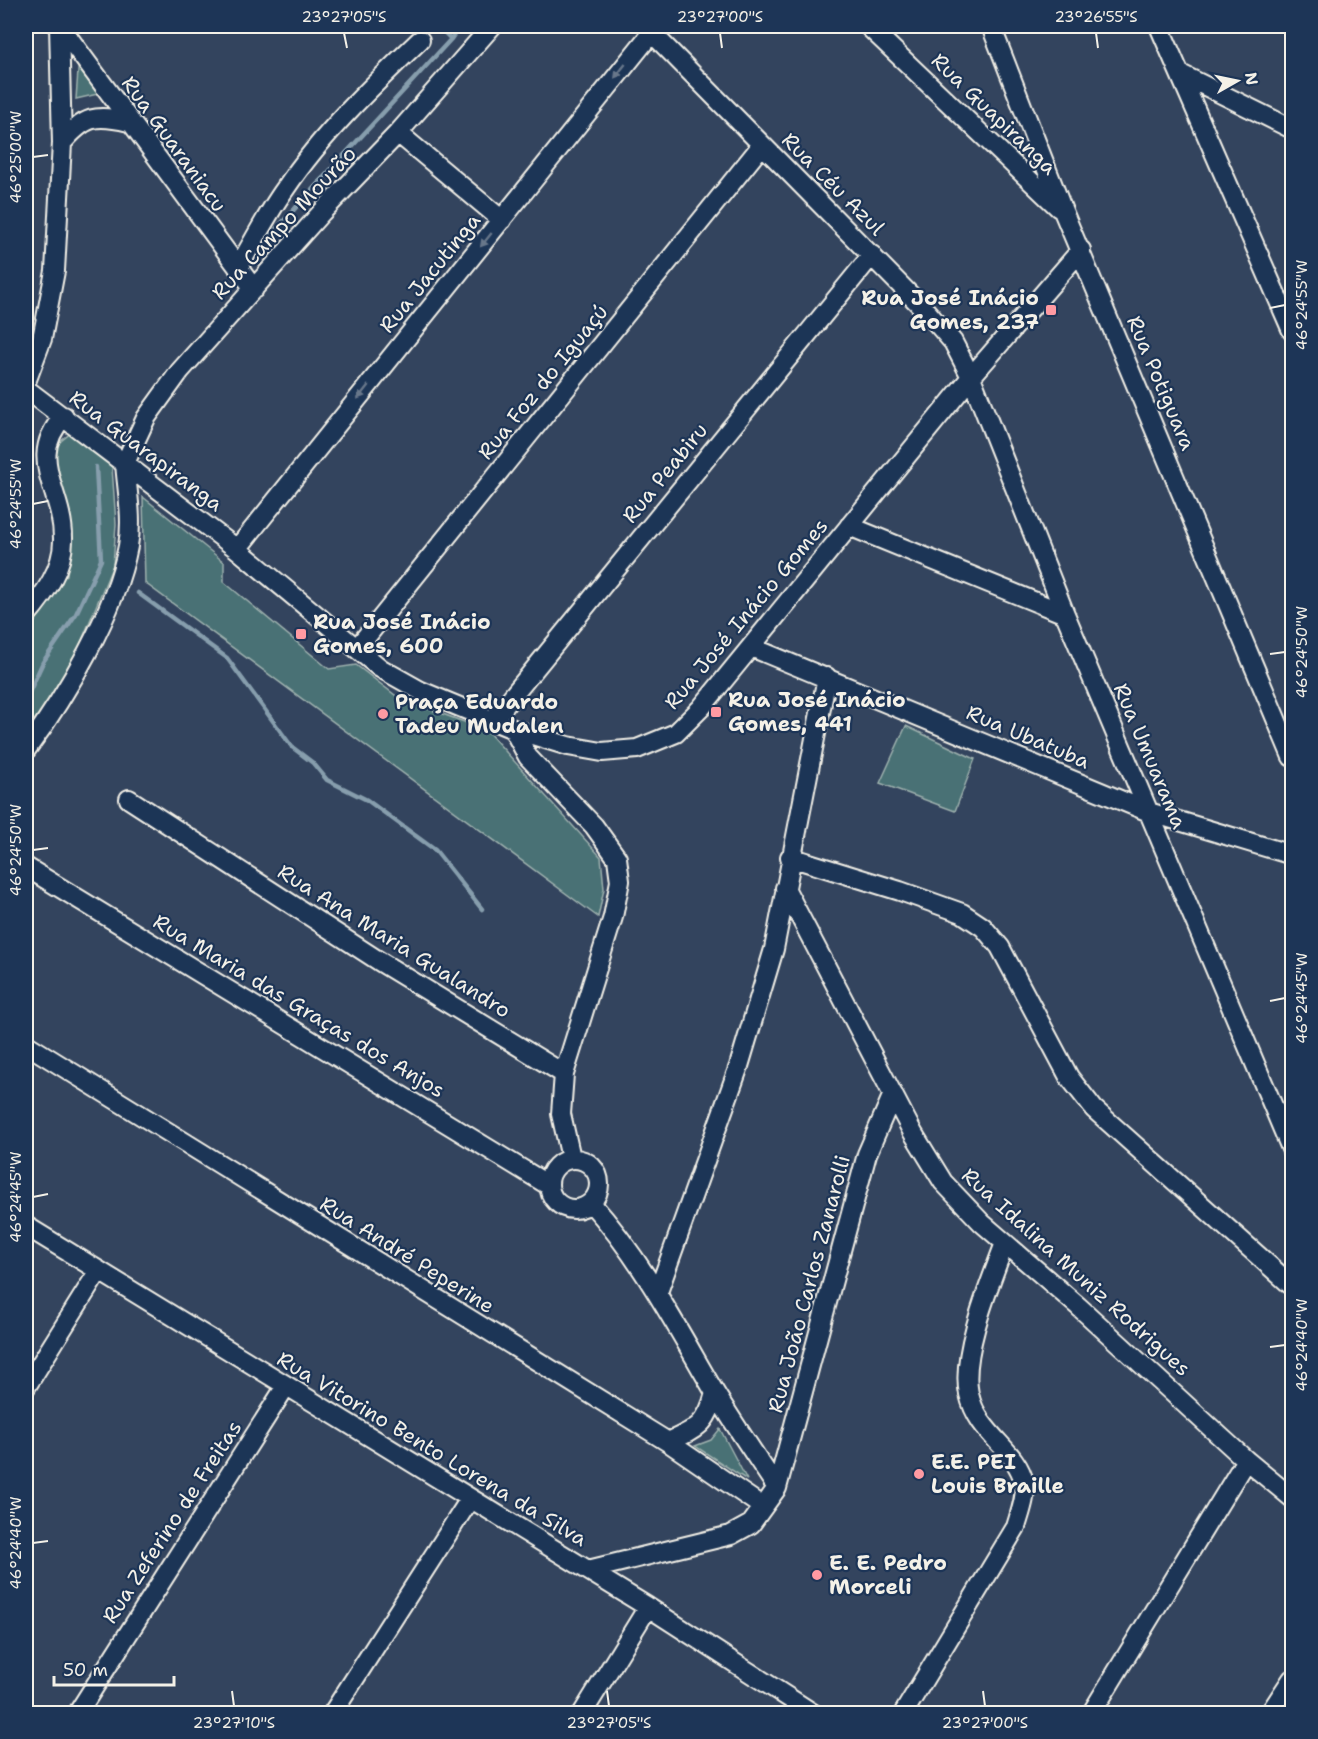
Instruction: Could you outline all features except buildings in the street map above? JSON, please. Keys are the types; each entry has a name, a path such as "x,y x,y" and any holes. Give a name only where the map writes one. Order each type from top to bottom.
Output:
{"street":[{"name":"Rua Guaraniacu","path":"59,26 254,289"},
{"path":"26,382 42,339 55,271 62,142 59,26"},
{"name":"Rua Campo Mourão","path":"125,463 146,418 180,371 322,212 398,134 492,26"},
{"name":"Rua Guapiranga","path":"868,26 1063,211"},
{"name":"Rua Potiguara","path":"991,26 1063,211 1293,757"},
{"path":"1159,26 1284,295 1293,331"},
{"name":"Rua Céu Azul","path":"654,29 762,145 872,255 953,342 971,377"},
{"name":"Rua Jacutinga","path":"237,549 654,29"},
{"path":"238,268 285,189 303,165 370,88 420,40"},
{"path":"1181,74 1293,129"},
{"path":"62,142 87,119 106,117 129,122"},
{"path":"398,134 502,220"},
{"name":"Rua Foz do Iguaçú","path":"358,647 762,145"},
{"name":"Rua José Inácio Gomes","path":"237,549 358,647 380,668 421,691 513,729 568,746 602,752 637,749 676,733 752,647 971,377 1081,250"},
{"name":"Rua Peabiru","path":"493,720 872,255"},
{"name":"Rua Umuarama","path":"971,377 1065,614 1293,1151"},
{"name":"Rua Guarapiranga","path":"26,389 237,549"},
{"path":"26,616 45,594 58,565 64,540 60,510 45,460 45,446 50,431 64,416"},
{"path":"26,750 81,662 100,624 123,565 128,544 129,519 125,463"},
{"path":"849,526 1065,614"},
{"name":"Rua Ubatuba","path":"752,647 1149,812 1293,855"},
{"path":"658,1292 739,1066 774,949 790,856 827,677"},
{"path":"513,729 528,757 594,826 617,858 620,881 613,916 600,964 564,1074 561,1114 571,1158"},
{"name":"Rua Ana Maria Gualandro","path":"129,799 379,961 564,1074"},
{"path":"790,856 962,913 983,927 1000,947 1069,1077 1094,1109 1293,1286"},
{"name":"Rua Maria das Graças dos Anjos","path":"26,867 549,1185"},
{"name":"Rua Idalina Muniz Rodrigues","path":"785,888 893,1094 943,1182 1005,1243 1078,1305 1246,1460 1293,1498"},
{"name":"Rua André Peperine","path":"26,1044 668,1442 763,1507"},
{"name":"Rua João Carlos Zanarolli","path":"777,1488 867,1154 893,1094"},
{"path":"571,1158 586,1161 597,1173 599,1189 591,1203 576,1209 561,1206 550,1193 549,1185 552,1170 563,1160 571,1158"},
{"path":"588,1570 731,1535 751,1524 777,1488 715,1393 658,1292 619,1234 591,1203"},
{"name":"Rua Vitorino Bento Lorena da Silva","path":"26,1226 648,1607 814,1713"},
{"path":"903,1713 1016,1527 1024,1502 1024,1483 1014,1461 978,1422 968,1392 970,1355 980,1314 1005,1243"},
{"path":"26,1388 98,1272"},
{"name":"Rua Zeferino de Freitas","path":"77,1713 286,1386"},
{"path":"668,1442 694,1431 706,1419 715,1393"},
{"path":"1091,1713 1246,1460"},
{"path":"332,1713 470,1498"},
{"path":"582,1713 648,1607"},
{"path":"1269,1713 1293,1678"}],"green space":[{"path":"79,57 102,93 76,99"},
{"path":"72,432 95,448 112,467 116,524 113,565 73,662 26,736 26,625 57,582 67,575 72,532 51,464 55,446"},
{"name":"Praça Eduardo Tadeu Mudalen","path":"143,497 224,562 224,582 329,669 356,665 399,698 486,730 601,857 604,889 598,917 145,583"},
{"path":"906,726 975,759 955,811 880,783"},
{"path":"720,1429 747,1480 695,1446 711,1440"}],"waterway":[{"path":"438,26 451,39"},
{"path":"266,240 451,39 460,26"},
{"path":"26,699 43,662 76,614 101,560 96,467"},
{"path":"138,593 227,658 292,747 313,763 327,780 367,800 435,850 482,909"}],"place":[{"name":"Rua José Inácio Gomes, 237","path":"1051,310"},
{"name":"Rua José Inácio Gomes, 600","path":"301,634"},
{"name":"Rua José Inácio Gomes, 441","path":"716,712"},
{"name":"Praça Eduardo Tadeu Mudalen","path":"383,714"},
{"name":"E.E. PEI Louis Braille","path":"919,1474"},
{"name":"E. E. Pedro Morceli","path":"817,1575"}]}
